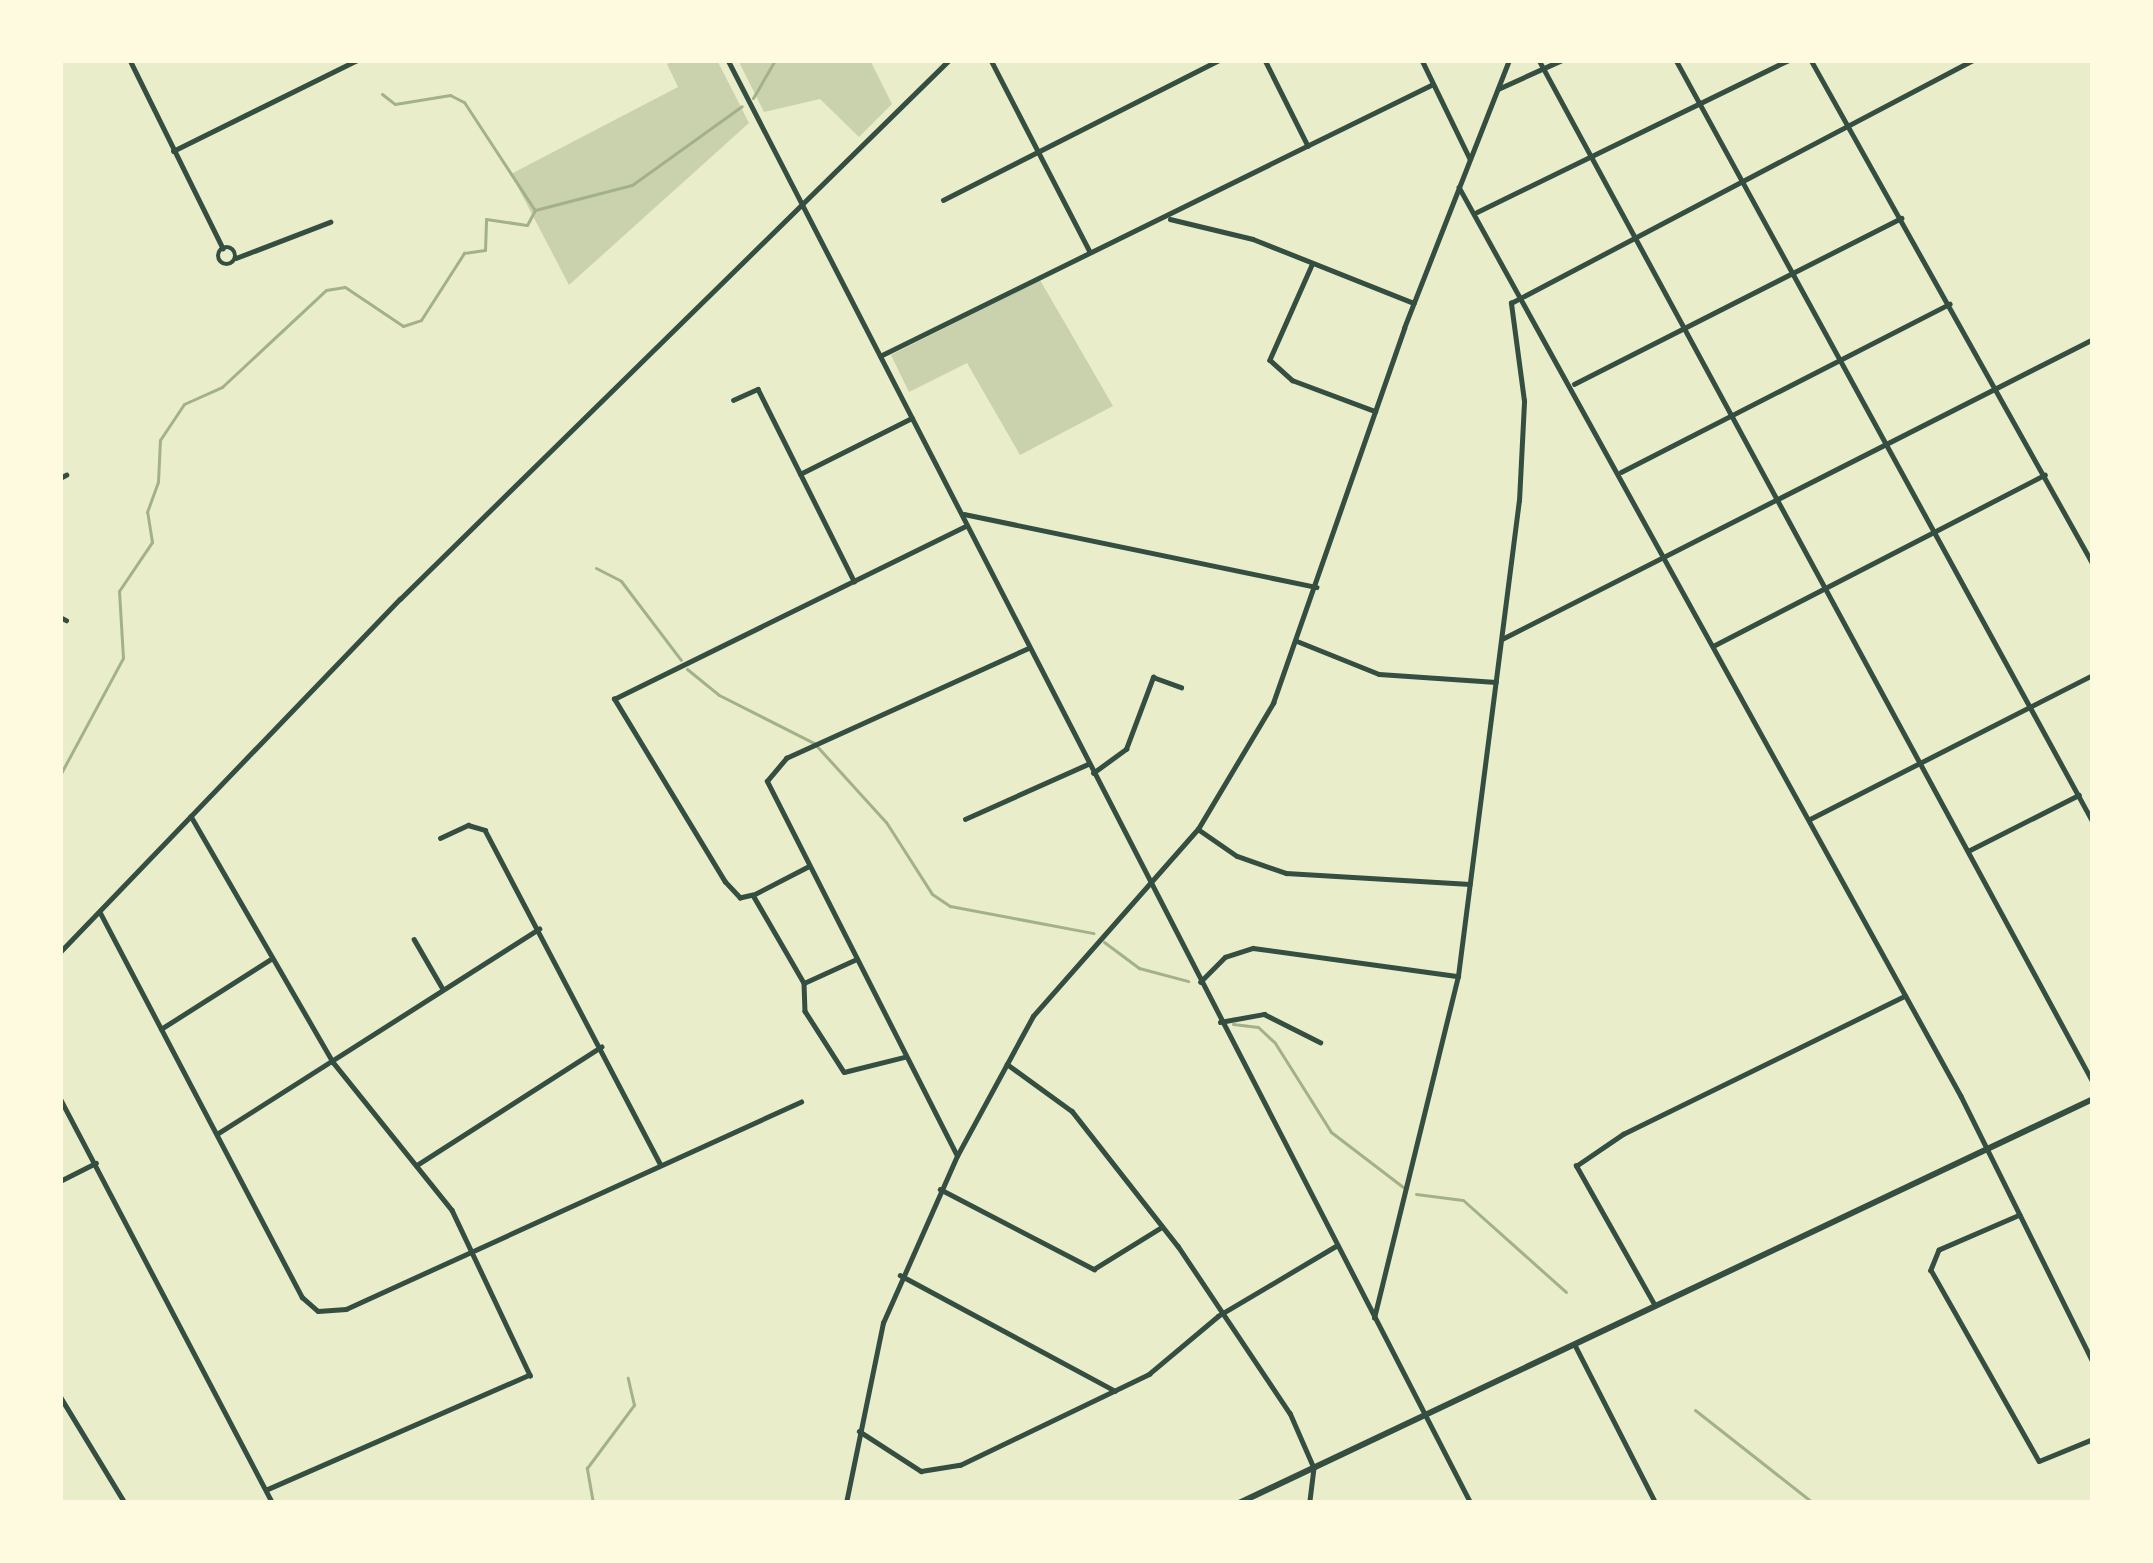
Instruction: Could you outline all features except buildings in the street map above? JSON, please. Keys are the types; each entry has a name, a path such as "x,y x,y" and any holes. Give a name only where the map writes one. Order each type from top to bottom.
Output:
{"highway":[{"path":"1239,1503 2093,1100"}],"street":[{"path":"130,60 223,248 236,258"},
{"path":"173,151 357,60"},
{"path":"728,60 1471,1503"},
{"path":"60,952 400,599 804,208 949,60"},
{"path":"991,60 1089,250"},
{"path":"943,200 1203,63 1219,60"},
{"path":"1265,60 1308,146"},
{"path":"1422,60 1470,159"},
{"path":"847,1503 860,1431 900,1275 957,1156 1057,983 1198,830 1256,739 1297,641 1414,303 1509,60"},
{"path":"1539,60 2093,1082"},
{"path":"1498,89 1562,60"},
{"path":"1676,60 2093,822"},
{"path":"1477,212 1790,60"},
{"path":"1811,60 2093,563"},
{"path":"1953,60 1958,69"},
{"path":"1374,1318 1458,976 1523,441 1509,310 1973,60"},
{"path":"880,356 1089,250 1169,218 1433,84"},
{"path":"1459,187 1622,472 1810,819 1987,1150 2093,1362"},
{"path":"1169,218 1414,303"},
{"path":"1572,385 1901,218"},
{"path":"223,248 222,263 330,222"},
{"path":"1312,265 1270,360 1292,380 1376,411"},
{"path":"1622,472 1951,304"},
{"path":"1502,639 2093,339"},
{"path":"733,400 758,389 854,580"},
{"path":"800,474 912,418"},
{"path":"1715,645 2045,475"},
{"path":"960,513 1317,587"},
{"path":"808,866 754,896 740,898 725,882 614,699 966,526"},
{"path":"1297,641 1379,674 1496,682"},
{"path":"957,1156 767,781 777,764 1029,648"},
{"path":"1810,819 2093,675"},
{"path":"1093,773 1126,749 1153,677 1181,687"},
{"path":"964,819 1088,764"},
{"path":"1968,851 2079,795"},
{"path":"191,816 333,1062 417,1165 472,1251 530,1375 267,1490"},
{"path":"440,838 468,825 485,830 660,1163"},
{"path":"1198,830 1237,856 1286,874 1470,884"},
{"path":"754,896 805,983 805,1011 844,1072 904,1057"},
{"path":"99,911 302,1297 318,1311 346,1310 801,1102"},
{"path":"217,1134 539,929"},
{"path":"414,939 442,989"},
{"path":"1200,982 1225,957 1252,948 1458,976"},
{"path":"160,1029 272,959"},
{"path":"805,983 856,959"},
{"path":"1655,1306 1576,1166 1623,1134 1905,996"},
{"path":"1220,1022 1264,1014 1321,1042"},
{"path":"417,1165 602,1047"},
{"path":"1007,1064 1072,1111 1290,1413 1314,1468 1310,1503"},
{"path":"60,1098 273,1503"},
{"path":"60,1181 96,1163"},
{"path":"940,1189 1094,1269 1160,1228"},
{"path":"2020,1215 1939,1250 1931,1270 2038,1461 2093,1439"},
{"path":"860,1431 921,1472 941,1472 1167,1362 1218,1316 1336,1246"},
{"path":"900,1275 1114,1391"},
{"path":"1575,1345 1656,1503"},
{"path":"60,1396 124,1503"}],"green space":[{"path":"717,60 749,123 569,285 511,174 678,87 667,64"},
{"path":"738,60 870,60 892,104 859,137 820,99 764,112"},
{"path":"1040,280 1113,406 1020,455 967,363 909,392 891,355"}],"waterway":[{"path":"196,60 223,60"},
{"path":"753,98 775,60"},
{"path":"382,94 395,104 450,95 464,102 534,209"},
{"path":"60,775 123,658 119,591 152,542 147,512 158,482 160,440 184,404 222,387 326,290 345,287 403,326 421,320 464,253 485,250 486,219 527,225 535,210 632,185 742,106"},
{"path":"596,568 621,581 681,660"},
{"path":"687,669 719,695 814,743 886,822 932,894 950,906 1093,933"},
{"path":"1104,942 1139,968 1188,981"},
{"path":"1233,1024 1258,1027 1275,1043 1331,1132 1403,1187"},
{"path":"1416,1194 1463,1200 1566,1292"},
{"path":"593,1503 587,1468 634,1405 628,1378"},
{"path":"1695,1410 1813,1503"}]}
